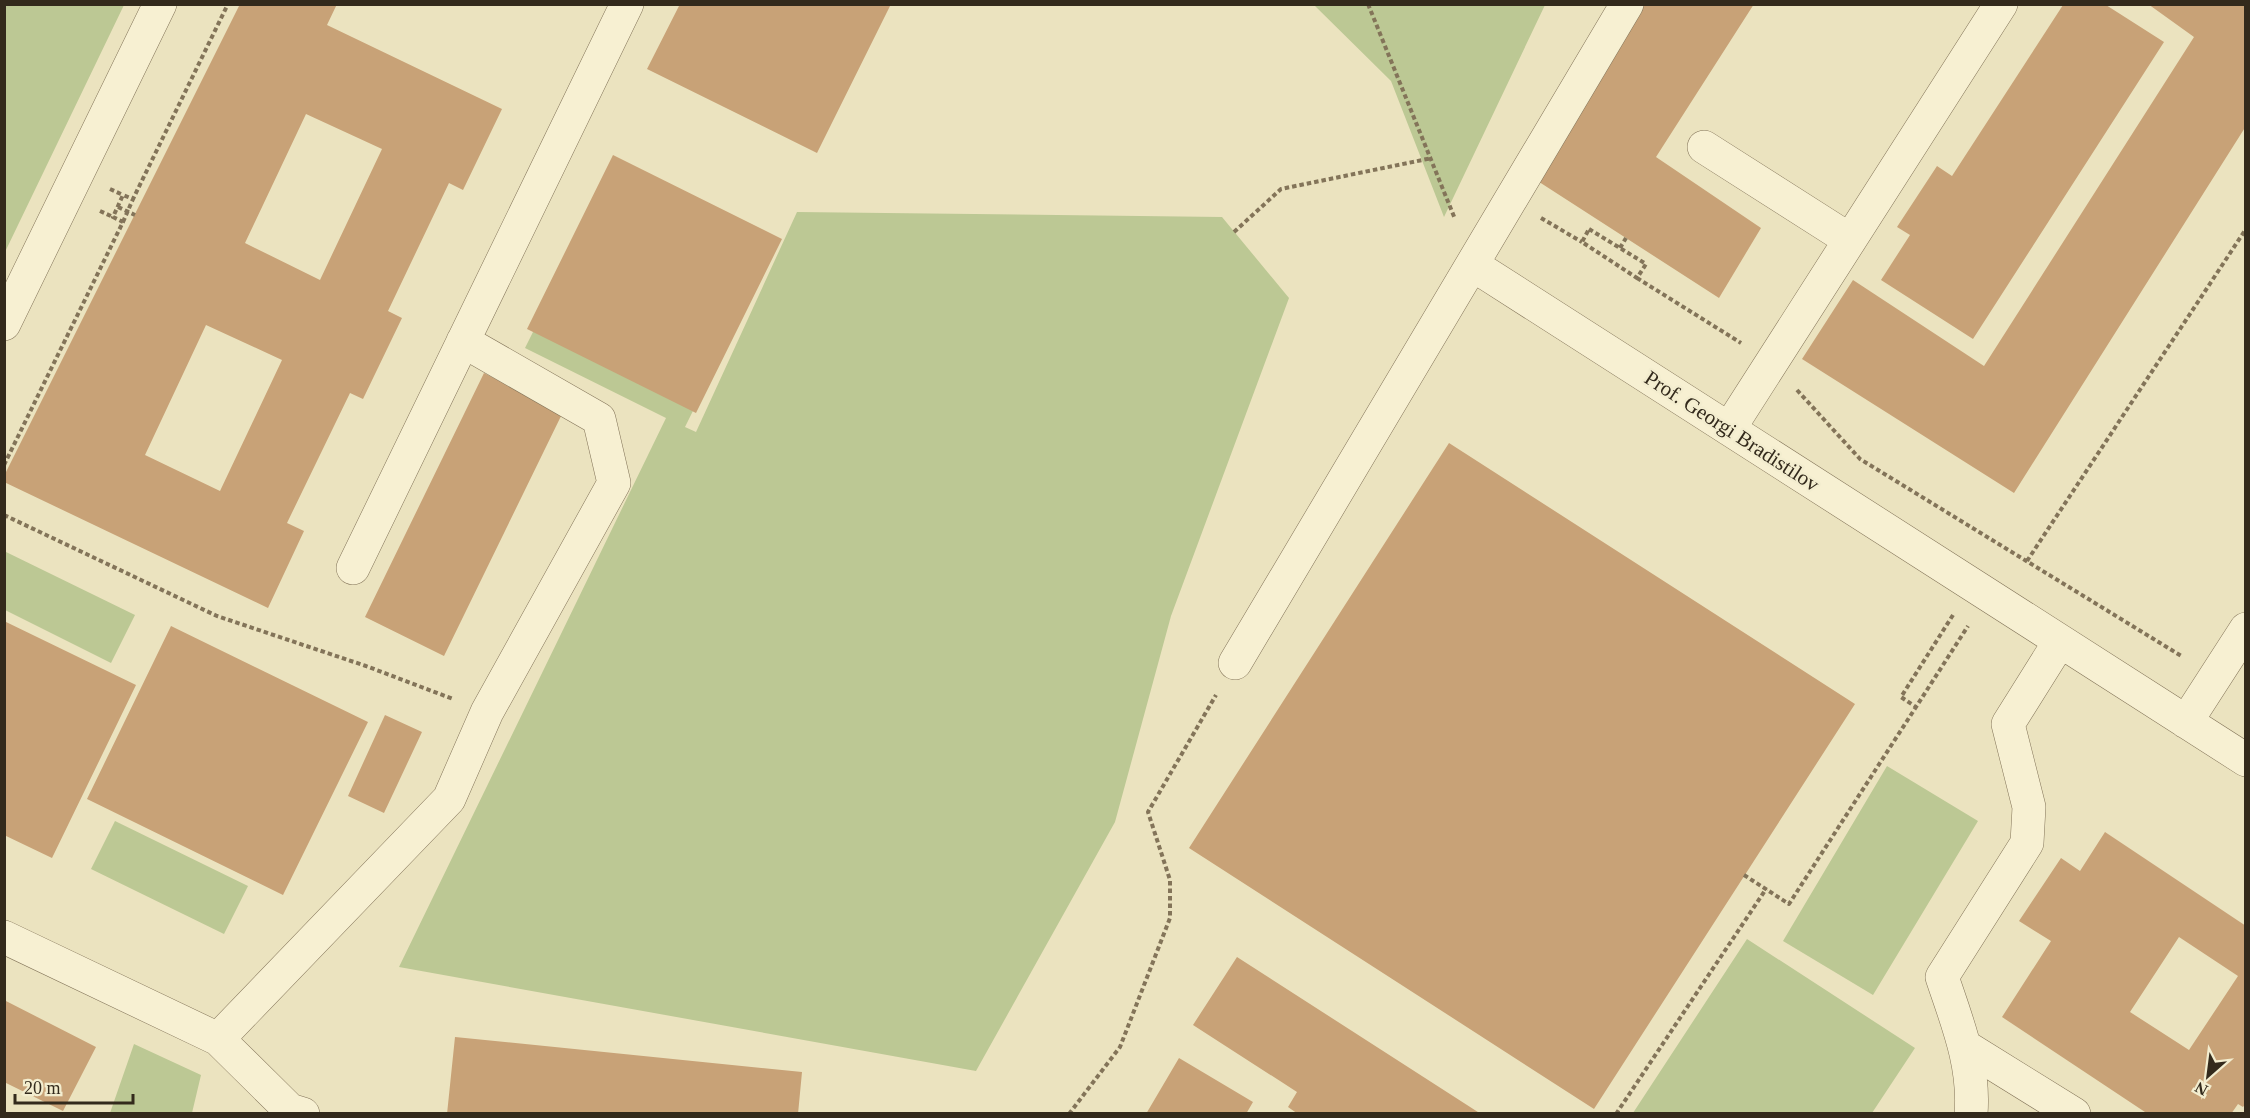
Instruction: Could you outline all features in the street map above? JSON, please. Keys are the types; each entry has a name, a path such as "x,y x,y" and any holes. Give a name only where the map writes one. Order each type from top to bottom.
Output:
{"street":[{"path":"4,324 160,4"},
{"path":"353,568 627,4"},
{"path":"1235,663 1627,4"},
{"path":"1729,429 2001,4"},
{"path":"1704,147 1850,240"},
{"name":"Prof. Georgi Bradistilov","path":"1473,265 2246,760"},
{"path":"218,1039 449,799 487,712 614,483 598,419 463,340"},
{"path":"2186,722 2246,629"},
{"path":"1971,1113 1973,1087 1966,1047 1942,977 2026,843 2029,807 2008,724 2060,641"},
{"path":"4,937 218,1039 294,1112"},
{"path":"1966,1047 2074,1113"}],"path":[{"path":"4,465 228,4"},
{"path":"1368,4 1432,158 1473,265"},
{"path":"1234,232 1281,189 1432,158"},
{"path":"123,222 113,217 117,207 123,195 133,199"},
{"path":"1512,200 1772,363 1860,459 2215,677"},
{"path":"117,207 135,215"},
{"path":"2027,561 2246,229"},
{"path":"1582,242 1589,230 1646,264 1637,278"},
{"path":"1620,248 1626,238"},
{"path":"4,515 217,616 366,666 415,685"},
{"path":"1744,875 1789,904 1988,595"},
{"path":"1916,707 1901,697 1936,642"},
{"path":"1069,1113 1120,1047 1170,918 1170,880 1148,812 1235,663"},
{"path":"1616,1113 1766,889"}],"green space":[{"path":"4,5 124,5 5,252"},
{"path":"1314,5 1545,5 1444,217 1391,81"},
{"path":"616,166 775,245 685,427 696,432 797,212 1222,217 1289,298 1171,616 1115,822 976,1071 399,967 666,418 525,348"},
{"path":"4,551 135,615 111,663 5,610"},
{"path":"1887,766 1978,821 1873,995 1783,941"},
{"path":"115,821 248,886 224,934 91,869"},
{"path":"1747,939 1915,1048 1872,1113 1633,1113"},
{"path":"134,1044 201,1075 192,1113 110,1113"}],"building":[{"path":"240,4 337,4 327,25 502,109 463,190 449,183 388,311 402,318 363,399 350,393 287,523 304,531 268,608 4,482 4,476","holes":["306,114 382,149 320,280 245,243","206,325 282,360 220,491 145,455"]},
{"path":"680,4 891,4 817,153 647,69"},
{"path":"1637,4 1754,4 1656,157 1761,228 1719,298 1533,178"},
{"path":"2148,4 2246,4 2246,126 2014,493 1802,359 1853,280 1984,366 2194,37"},
{"path":"2063,5 2106,5 2164,42 1973,339 1881,280 1910,235 1897,227 1937,166 1952,176"},
{"path":"613,155 782,239 696,413 527,329"},
{"path":"484,373 563,412 444,656 365,617"},
{"path":"1449,443 1855,704 1594,1109 1189,848"},
{"path":"4,621 136,685 52,858 4,835"},
{"path":"171,626 368,722 283,895 87,799"},
{"path":"385,715 422,732 384,813 348,796"},
{"path":"2105,832 2246,926 2246,1103 2243,1107 2238,1104 2231,1114 2148,1114 2002,1017 2051,941 2019,921 2061,858 2080,871","holes":["2179,937 2238,976 2189,1050 2130,1012"]},
{"path":"1237,957 1481,1114 1298,1114 1288,1107 1297,1092 1193,1025"},
{"path":"4,1000 96,1047 63,1111 4,1082"},
{"path":"455,1037 802,1072 798,1114 447,1114"},
{"path":"1179,1058 1253,1102 1246,1114 1146,1114"}]}
